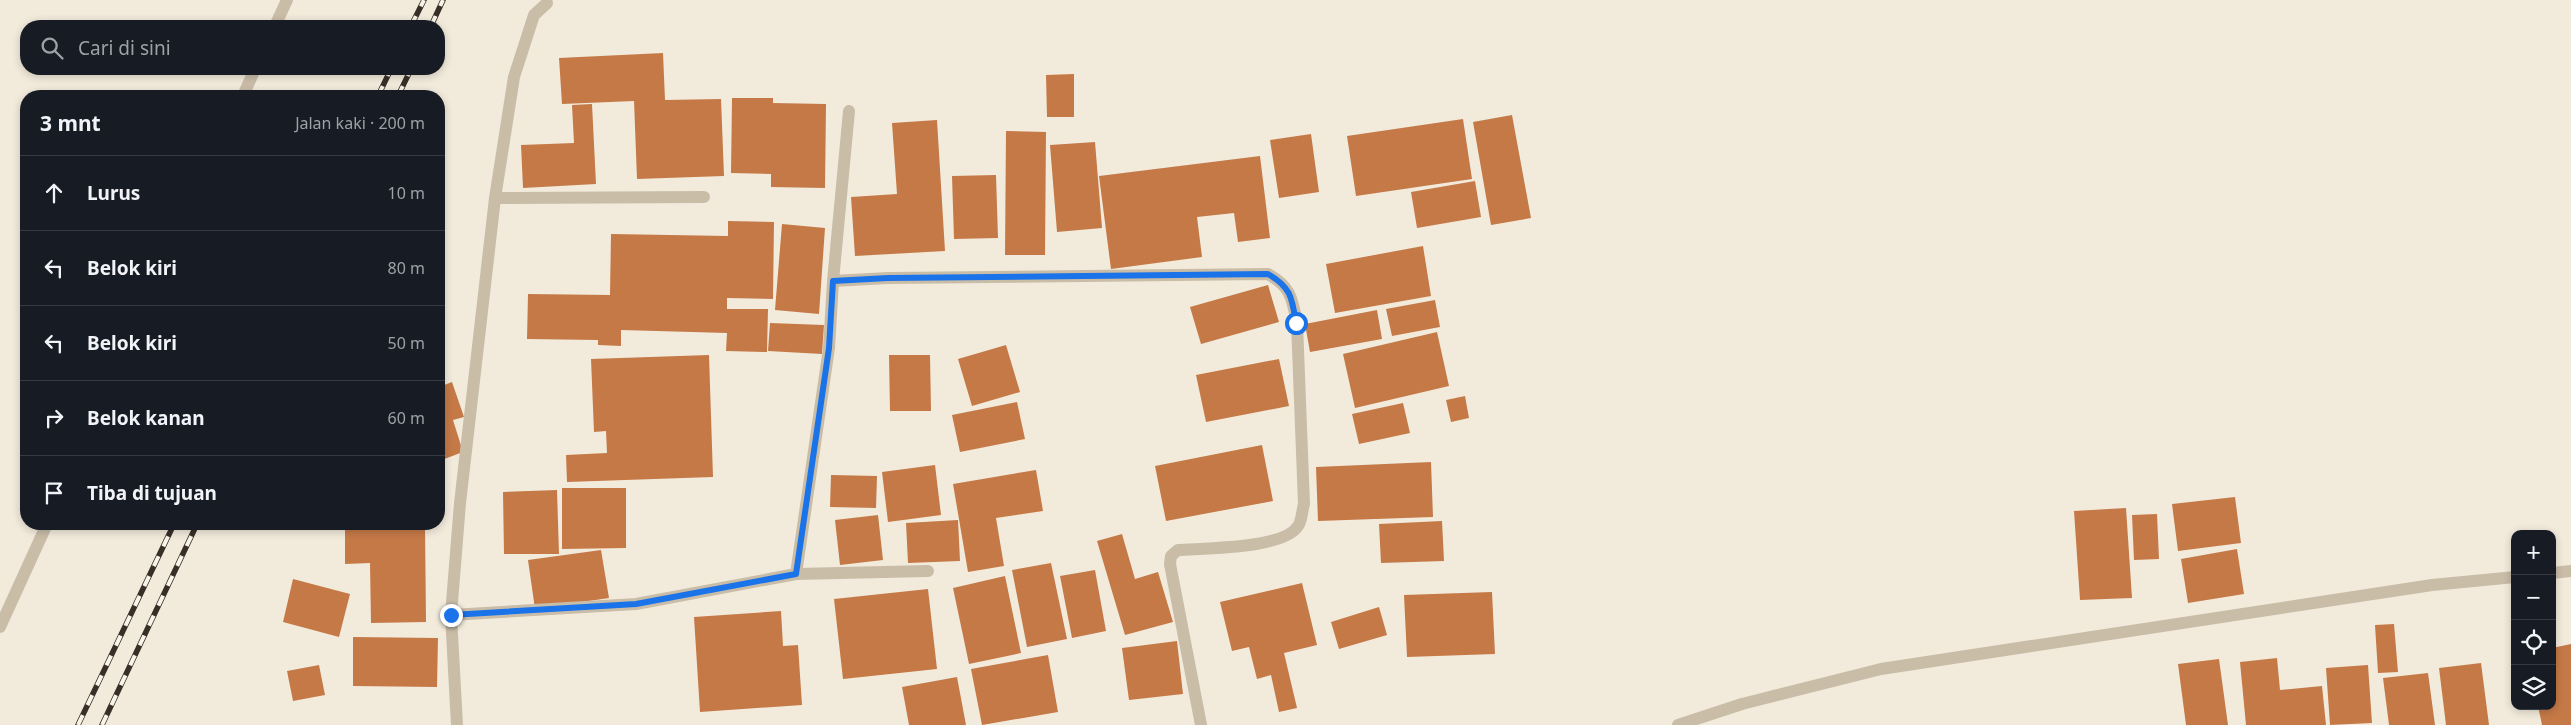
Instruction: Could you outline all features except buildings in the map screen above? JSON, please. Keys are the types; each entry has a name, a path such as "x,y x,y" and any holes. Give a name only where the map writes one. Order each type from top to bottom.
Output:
{"street":[{"path":"278,20 287,0"},
{"path":"457,725 451,615 460,504 495,198 514,77 534,14 547,3"},
{"path":"246,90 252,75"},
{"path":"796,574 829,348 833,281 849,111"},
{"path":"495,198 704,196"},
{"path":"833,281 888,278 1268,274 1283,282 1292,298 1296,323 1304,504 1298,527 1285,538 1270,542 1178,550 1171,556 1170,564 1201,725"},
{"path":"0,626 44,530"},
{"path":"451,615 636,604 796,574 928,571"},
{"path":"2556,573 2571,571"},
{"path":"1678,725 1742,704 1881,669 2432,585 2511,577"}],"railway":[{"path":"414,20 424,0"},
{"path":"434,20 443,0"},
{"path":"381,90 388,75"},
{"path":"401,90 408,75"},
{"path":"78,725 171,530"},
{"path":"102,725 194,530"}],"route":[{"path":"451,615 636,604 796,574 829,348 833,281 888,278 1268,274 1283,282 1292,298 1296,323"}]}
